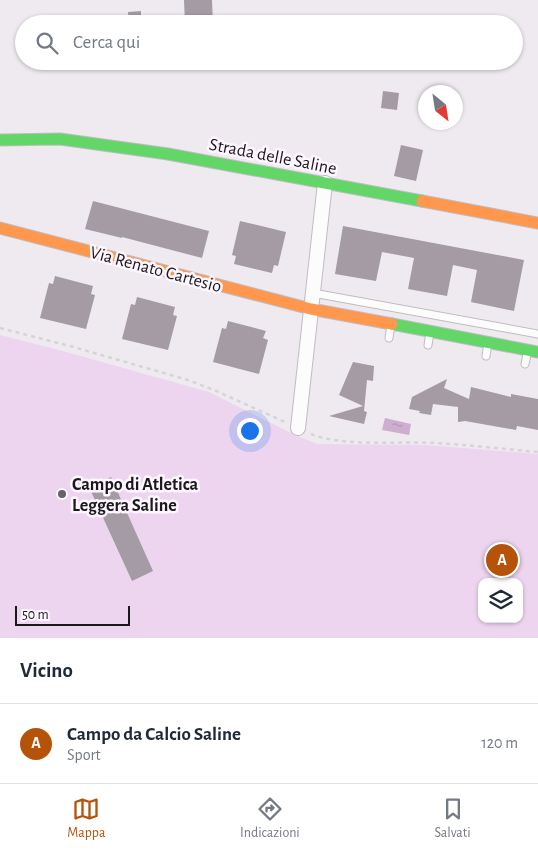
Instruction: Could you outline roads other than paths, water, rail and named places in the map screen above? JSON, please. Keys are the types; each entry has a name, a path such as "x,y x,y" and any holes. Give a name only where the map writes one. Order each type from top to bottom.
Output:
{"street":[{"name":"Strada delle Saline","path":"0,140 60,139 168,154 538,223"},
{"path":"298,428 324,183"},
{"name":"Via Renato Cartesio","path":"0,228 311,309 530,350"}],"lane":[{"path":"313,292 538,334"},
{"path":"389,338 391,307"},
{"path":"428,346 430,332"},
{"path":"525,364 530,350 528,332"},
{"path":"486,356 488,342"}],"water":[{"path":"385,418 411,424 409,435 382,430"}],"place":[{"name":"Campo di Atletica Leggera Saline","path":"62,494"},
{"name":"Campo da Calcio Saline","path":"502,560"}]}
